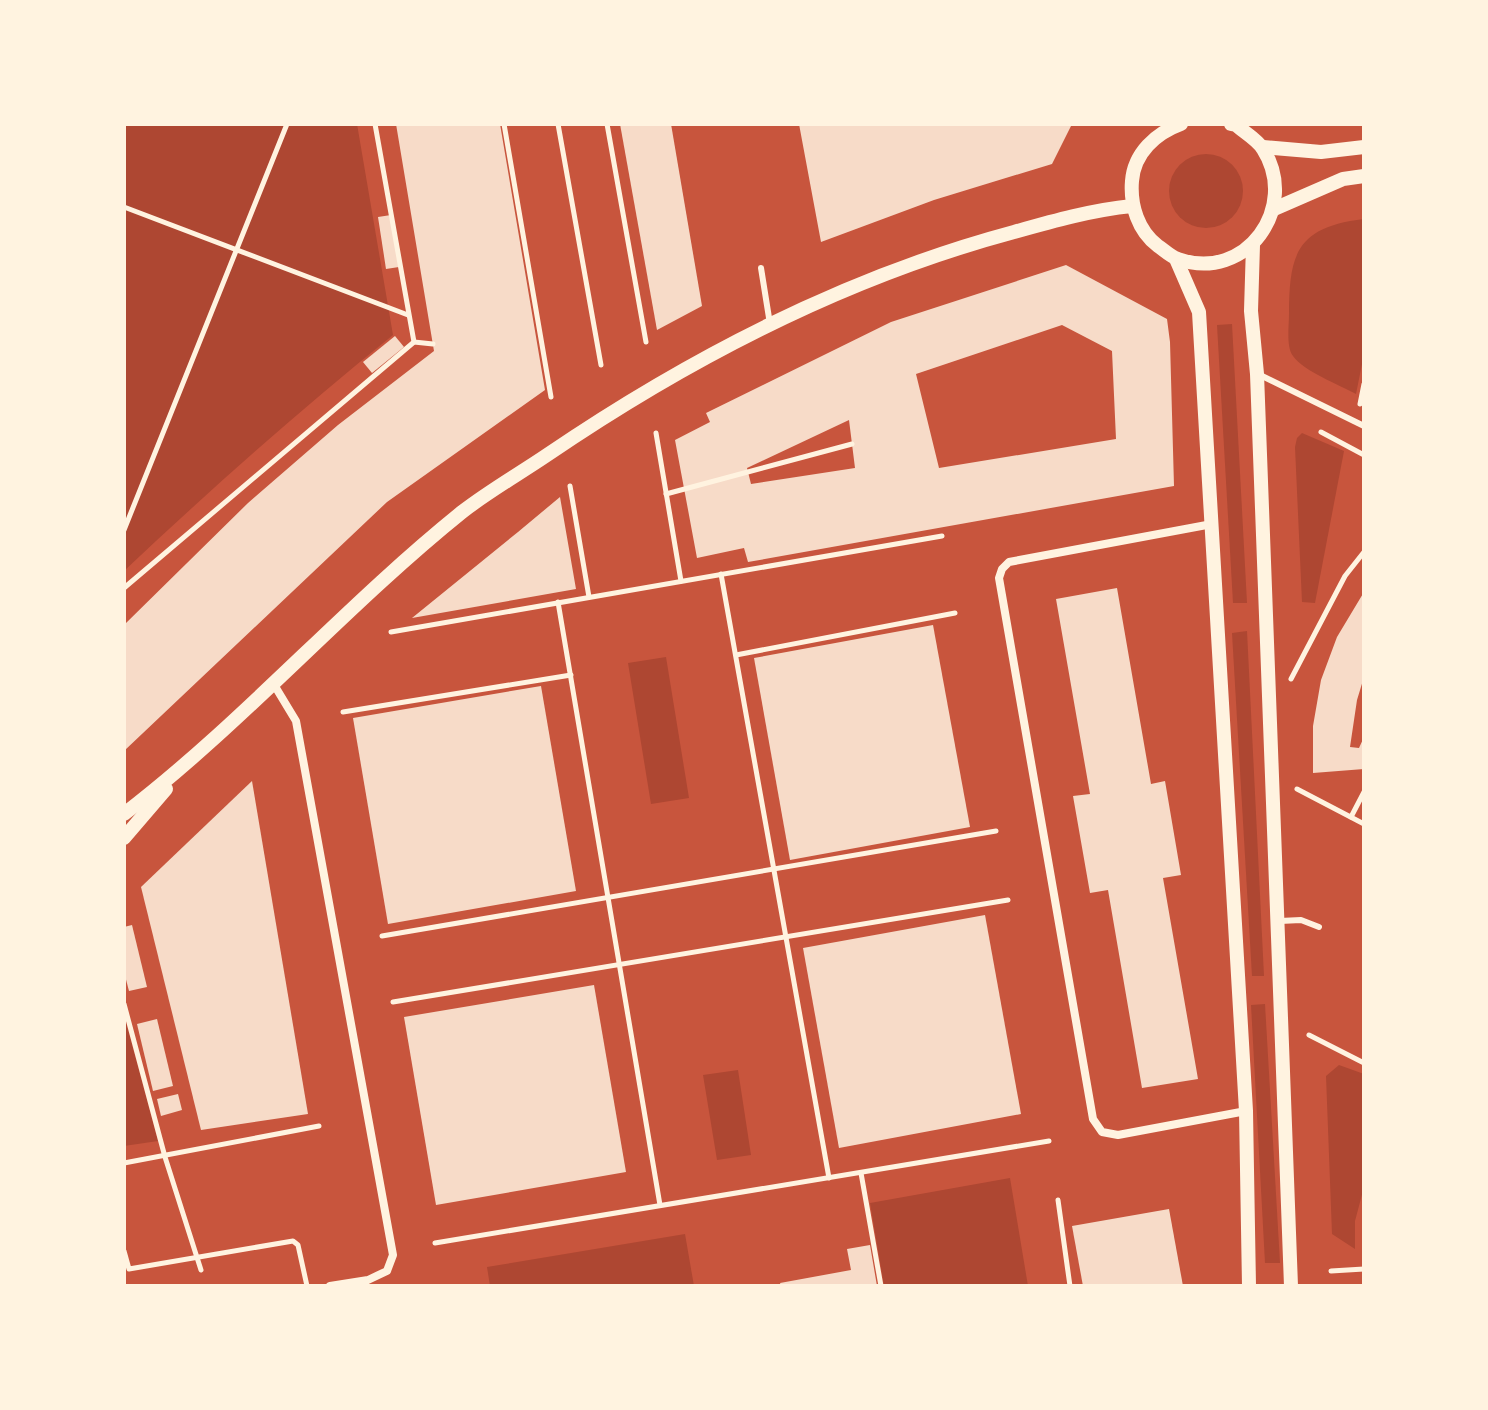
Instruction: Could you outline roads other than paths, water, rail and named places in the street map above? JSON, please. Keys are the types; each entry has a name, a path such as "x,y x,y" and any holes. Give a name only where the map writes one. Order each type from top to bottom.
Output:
{"street":[{"path":"1181,124 1162,127 1142,151 1132,178 1132,206 1148,238 1176,259 1203,264 1230,260 1253,245 1274,209 1276,177 1263,147 1234,124"},
{"path":"1263,147 1321,152 1364,147"},
{"path":"1274,209 1343,179 1364,176"},
{"path":"124,814 178,773 363,598 464,511 594,422 704,356 861,284 964,245 1079,214 1132,206"},
{"path":"1253,245 1251,311 1257,374 1293,1282"},
{"path":"1176,259 1199,312 1246,1111 1249,1286"},
{"path":"1213,524 1009,562 999,578 1093,1119 1102,1132 1118,1135 1246,1111"},
{"path":"273,683 296,721 393,1255 387,1271 368,1280 330,1286"},
{"path":"124,838 178,773"}],"lane":[{"path":"761,268 770,324"},
{"path":"1257,374 1364,426"},
{"path":"1278,921 1301,920 1319,927"}]}
